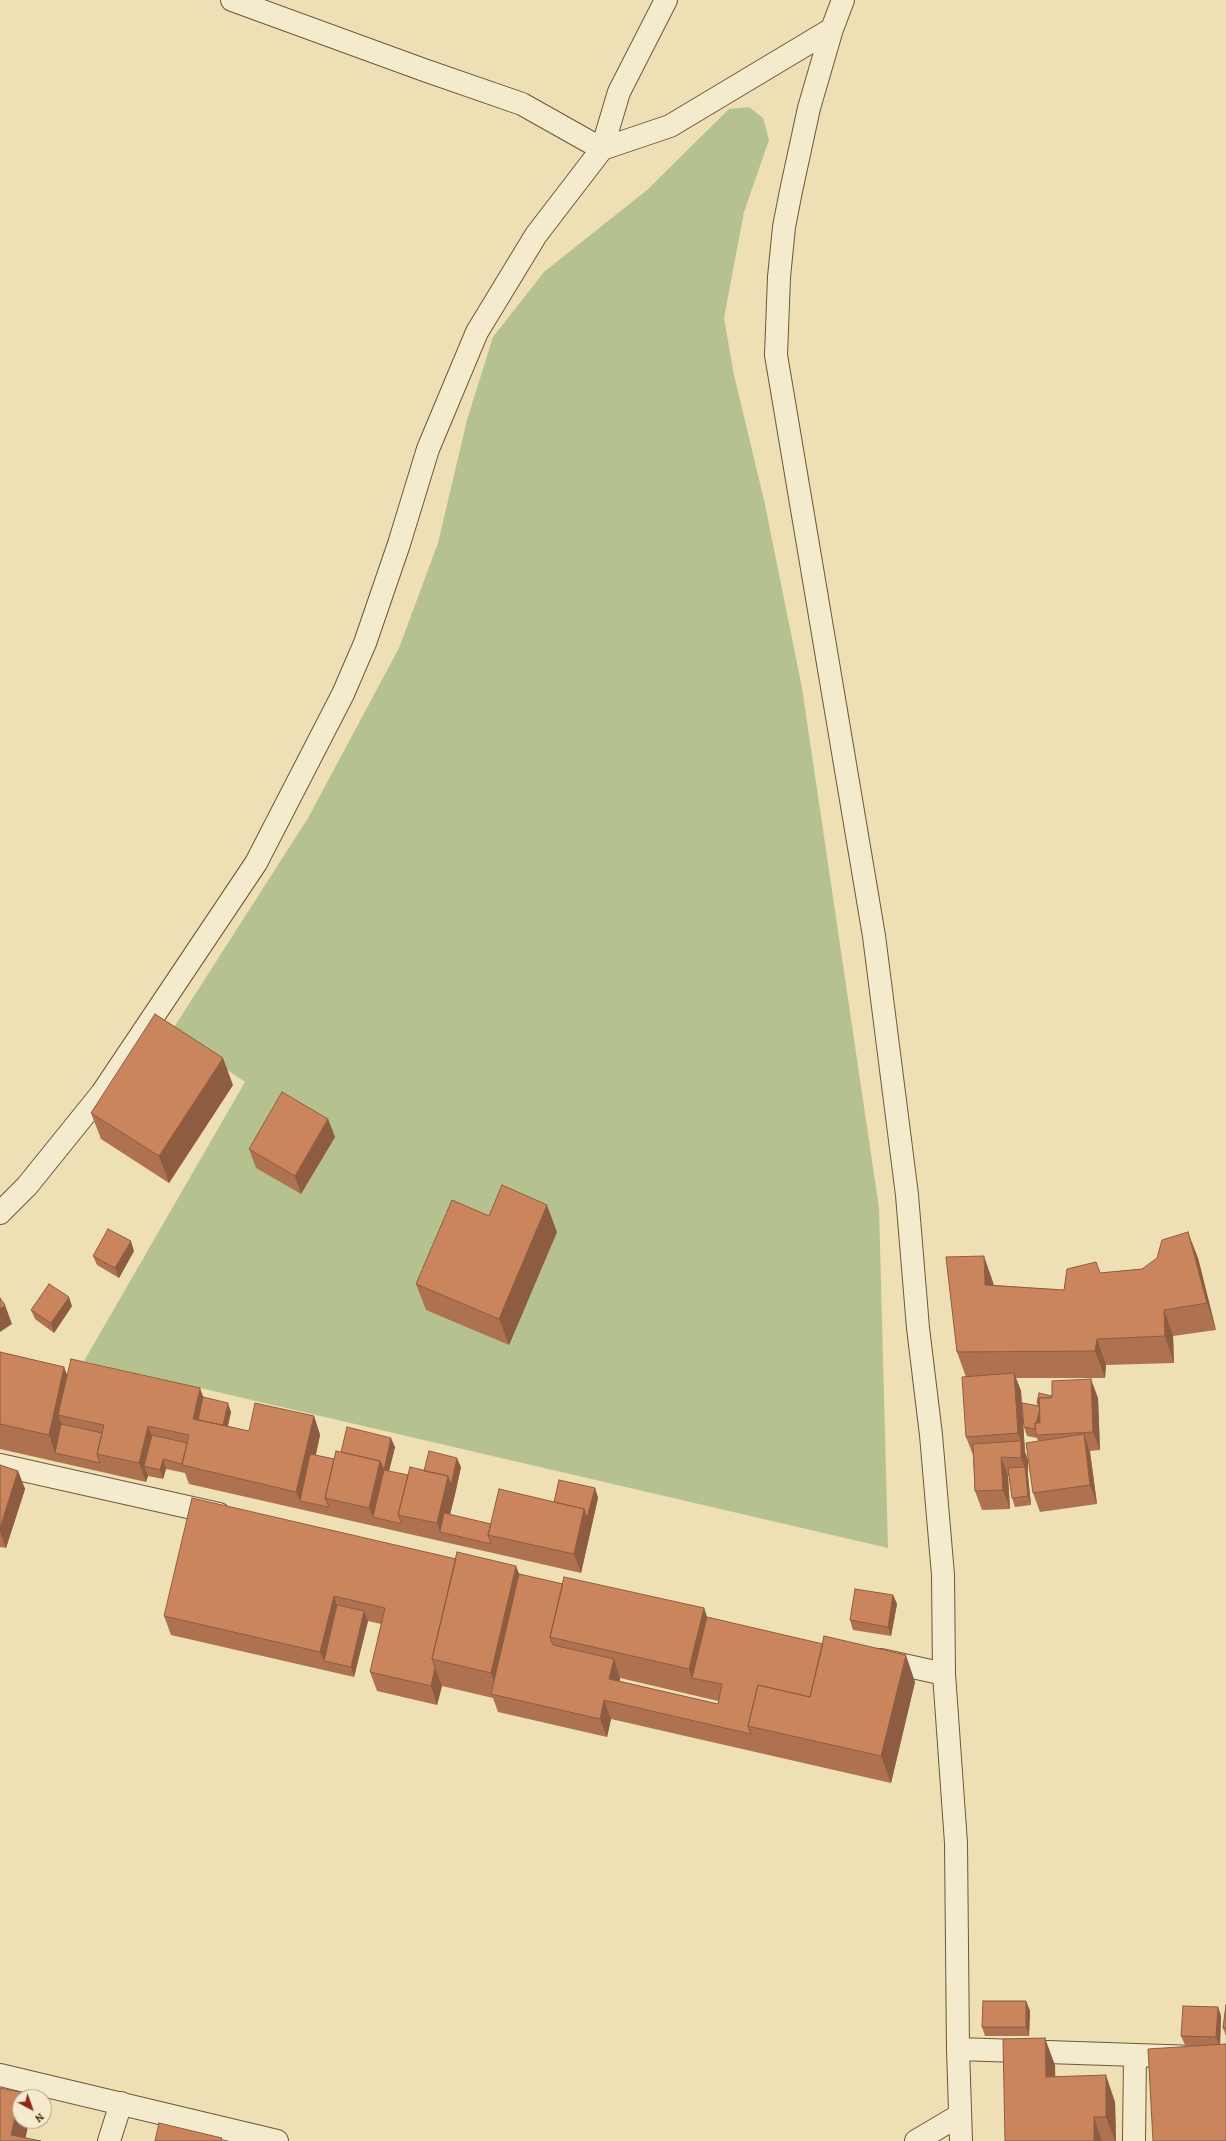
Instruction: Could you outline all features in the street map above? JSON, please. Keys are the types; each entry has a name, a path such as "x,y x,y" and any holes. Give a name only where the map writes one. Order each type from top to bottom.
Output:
{"street":[{"path":"232,0 417,68 522,104 602,149 670,126 832,29"},
{"path":"0,1213 27,1186 102,1093 256,863 343,694 365,643 399,544 428,449 477,332 536,234 602,149 619,92 666,0"},
{"path":"843,0 832,29 809,108 784,227 779,276 776,355 874,936 901,1148 943,1575 944,1674 956,1843 958,2049 961,2141"},
{"path":"0,1465 238,1518"},
{"path":"859,1655 944,1674"},
{"path":"958,2049 1226,2058"},
{"path":"1134,2141 1135,2056"},
{"path":"0,2075 121,2103 268,2140"},
{"path":"109,2141 121,2103"},
{"path":"916,2141 960,2115"}],"green space":[{"path":"749,107 763,118 769,140 744,212 724,318 734,375 764,500 802,688 879,1208 888,1548 84,1361 245,1082 171,1032 308,818 399,648 438,543 467,420 493,337 544,272 647,190 729,109"}],"building":[{"path":"155,1014 223,1058 159,1156 91,1113"},
{"path":"282,1092 328,1119 295,1176 249,1149"},
{"path":"502,1185 547,1205 499,1319 416,1284 452,1200 489,1216"},
{"path":"108,1229 131,1241 115,1268 93,1256"},
{"path":"1188,1232 1207,1303 1164,1310 1165,1336 1097,1339 1095,1351 957,1352 946,1257 984,1256 985,1285 1064,1290 1067,1269 1096,1262 1100,1273 1142,1269 1157,1258 1162,1240"},
{"path":"49,1284 69,1297 51,1323 31,1310"},
{"path":"0,1298 5,1305 0,1309"},
{"path":"0,1352 64,1367 49,1435 0,1424"},
{"path":"71,1359 200,1388 193,1419 249,1431 255,1403 314,1416 296,1492 182,1465 189,1435 148,1426 139,1463 97,1454 104,1425 58,1415"},
{"path":"1014,1373 1018,1433 966,1437 962,1377"},
{"path":"1091,1379 1093,1432 1036,1435 1035,1423 1040,1423 1039,1398 1052,1397 1052,1381"},
{"path":"1039,1393 1052,1396 1051,1398 1039,1398 1039,1403 1037,1403"},
{"path":"203,1397 228,1403 223,1425 198,1420"},
{"path":"1022,1403 1039,1406 1040,1409 1035,1423 1035,1429 1024,1427"},
{"path":"61,1424 102,1433 97,1454 100,1463 55,1453"},
{"path":"347,1427 391,1438 384,1470 380,1461 341,1452"},
{"path":"1084,1434 1090,1485 1033,1493 1026,1443"},
{"path":"152,1435 187,1443 182,1464 163,1459 160,1470 144,1466"},
{"path":"1021,1441 1021,1458 1001,1457 1003,1490 975,1491 973,1444"},
{"path":"336,1451 380,1461 369,1508 325,1498"},
{"path":"429,1451 457,1458 451,1485 448,1476 424,1471"},
{"path":"310,1454 334,1459 325,1498 329,1507 300,1501"},
{"path":"0,1465 18,1471 0,1528"},
{"path":"410,1467 448,1476 437,1523 398,1515"},
{"path":"1025,1467 1028,1496 1012,1498 1008,1468"},
{"path":"384,1470 408,1475 398,1515 402,1524 373,1517"},
{"path":"559,1480 595,1488 587,1518 584,1509 554,1502"},
{"path":"499,1489 584,1509 574,1554 488,1535"},
{"path":"192,1498 456,1559 432,1659 435,1668 431,1686 370,1672 385,1608 334,1596 320,1652 164,1616"},
{"path":"444,1513 491,1524 488,1535 491,1544 440,1532"},
{"path":"457,1552 516,1566 491,1673 432,1659"},
{"path":"519,1574 563,1584 550,1637 553,1645 614,1659 609,1679 718,1704 722,1684 692,1678 707,1617 823,1644 810,1697 758,1685 748,1726 751,1734 604,1700 600,1719 491,1694"},
{"path":"564,1577 704,1608 689,1669 550,1637"},
{"path":"855,1589 893,1595 888,1627 850,1620"},
{"path":"337,1605 364,1611 351,1667 324,1661"},
{"path":"824,1636 906,1655 881,1756 748,1726 758,1685 810,1697"},
{"path":"983,2001 1026,2001 1026,2027 982,2027"},
{"path":"1226,2005 1226,2028 1223,2028"},
{"path":"1183,2006 1218,2007 1216,2037 1181,2036"},
{"path":"1045,2038 1046,2077 1106,2075 1106,2117 1094,2117 1094,2141 1005,2141 1003,2039"},
{"path":"1226,2044 1226,2141 1153,2141 1148,2049"},
{"path":"0,2088 12,2090 11,2135 41,2141 0,2141"},
{"path":"159,2123 222,2138 221,2141 155,2141"}]}
